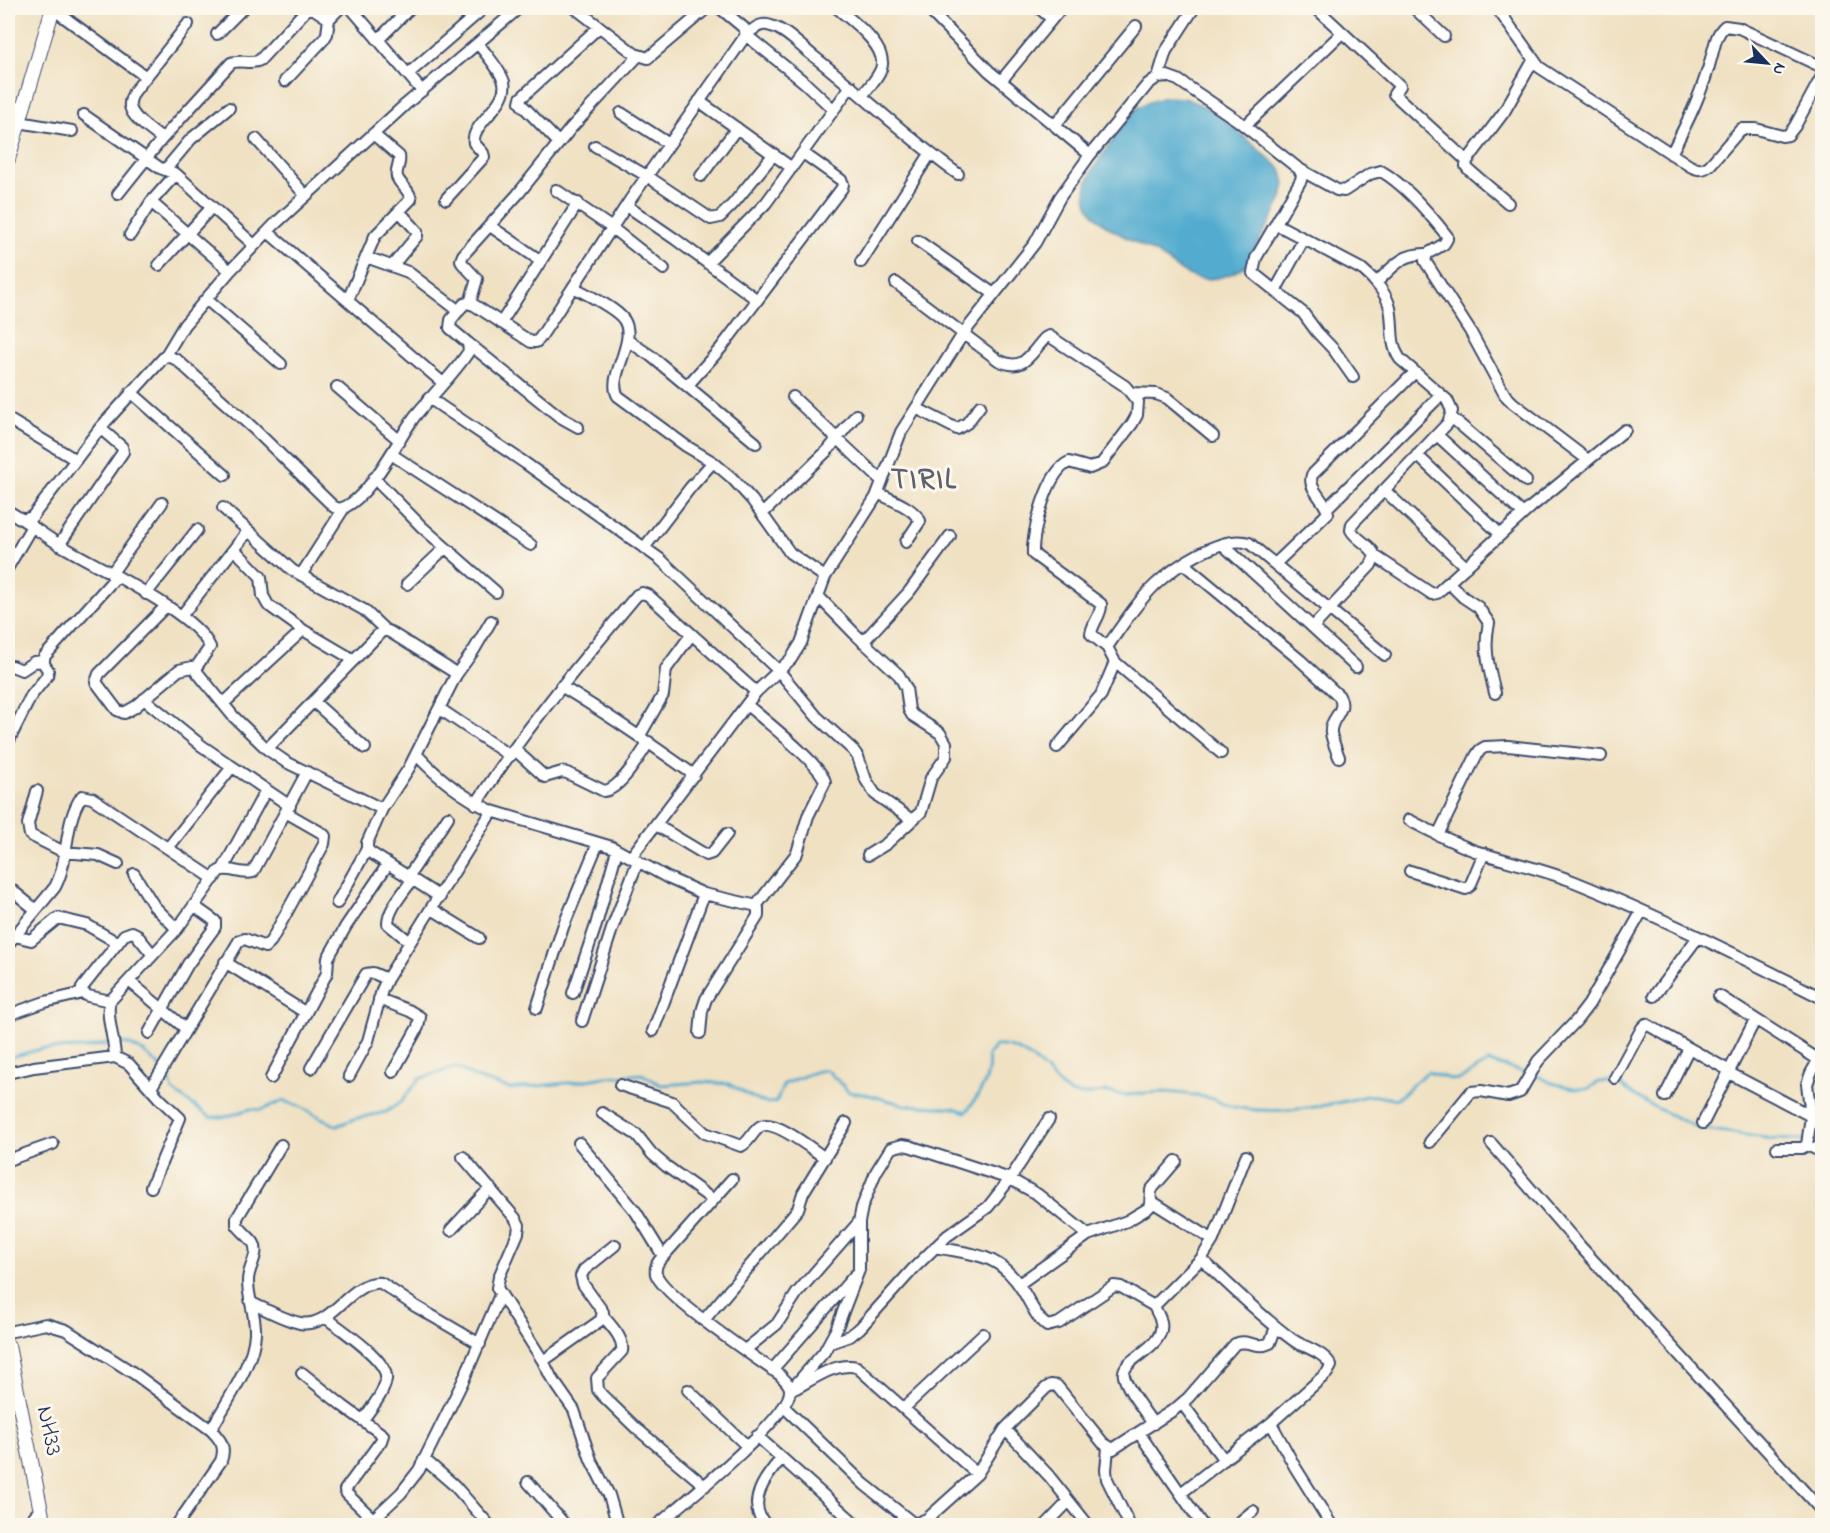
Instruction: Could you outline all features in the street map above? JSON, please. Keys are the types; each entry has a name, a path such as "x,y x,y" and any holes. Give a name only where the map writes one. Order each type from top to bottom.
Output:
{"main road":[{"path":"8,159 53,8"},
{"name":"NH33","path":"8,1346 44,1526"}],"street":[{"path":"53,8 146,77"},
{"path":"217,34 243,8"},
{"path":"285,81 324,39 329,19 340,8"},
{"path":"351,8 422,91"},
{"path":"378,40 410,8"},
{"path":"408,74 484,8"},
{"path":"8,567 27,523 100,428 166,355 184,325 230,271 254,245 373,134 519,8"},
{"path":"575,8 598,28 638,56 648,58 707,8"},
{"path":"722,8 744,28 746,35 804,82 834,110"},
{"path":"837,8 867,35 880,52 881,70 862,96"},
{"path":"927,8 989,71 1090,155"},
{"path":"1039,8 1052,19"},
{"path":"1001,81 1061,8"},
{"path":"582,1021 635,859 656,825 756,692 791,659 801,643 825,576 870,510 901,432 963,333 1035,243 1060,196 1134,99 1158,77 1166,51 1194,8"},
{"path":"1316,8 1400,86 1394,94 1467,161"},
{"path":"1414,8 1444,36"},
{"path":"1497,8 1533,60 1545,71 1699,170 1710,165 1741,129 1756,129 1782,136 1788,135 1822,76"},
{"path":"118,194 162,140 231,63 260,60 307,9 314,9 329,19"},
{"path":"162,140 140,120 130,105 134,92 188,24"},
{"path":"579,427 560,417 450,328 451,320 464,304 470,303 531,342 536,342 699,101 746,35 756,27 771,26 783,33 851,86 930,154 958,174"},
{"path":"1055,125 1136,26"},
{"path":"1671,154 1697,104 1716,36 1725,26 1739,28 1822,66"},
{"path":"559,143 522,105 521,98 598,28"},
{"path":"1245,126 1342,33"},
{"path":"446,199 484,157 474,143 474,136 498,104 504,89 502,77 478,43"},
{"path":"470,303 477,279 461,260 559,143 638,56"},
{"path":"1508,203 1469,170 1467,161 1504,112 1533,60"},
{"path":"1158,77 1167,76 1178,81 1245,126 1299,169 1337,190 1344,191 1376,171 1381,171 1427,211 1447,236 1444,244 1427,254 1415,254 1401,260 1376,283"},
{"path":"707,263 766,203 851,86"},
{"path":"699,101 792,168"},
{"path":"130,235 191,140 229,108"},
{"path":"621,113 669,144"},
{"path":"84,115 146,159 170,172 254,245"},
{"path":"19,122 72,131"},
{"path":"701,176 737,128"},
{"path":"348,300 380,228 408,202 411,195 398,178 400,160 396,153 373,134"},
{"path":"256,139 306,196"},
{"path":"595,146 647,176 706,217 717,219 733,204 774,154"},
{"path":"687,386 721,348 842,188 843,184 840,180 803,153"},
{"path":"861,262 930,154"},
{"path":"1299,169 1302,175 1301,180 1256,258 1253,273 1303,313 1353,376"},
{"path":"556,190 612,228 664,269"},
{"path":"151,202 230,271"},
{"path":"501,323 578,204"},
{"path":"627,206 756,299"},
{"path":"159,265 212,207"},
{"path":"392,266 417,236 417,231 399,211"},
{"path":"1276,224 1363,270 1376,283 1388,300 1393,345 1396,352 1450,406 1451,417 1437,435 1357,517 1351,530 1371,548 1375,556 1432,594 1437,593 1449,583 1523,514 1625,430"},
{"path":"489,226 541,261"},
{"path":"268,232 444,383"},
{"path":"1275,291 1304,239"},
{"path":"918,241 994,294"},
{"path":"1427,254 1425,261 1428,267 1470,331 1505,395 1512,403 1588,460"},
{"path":"366,257 408,273 459,311"},
{"path":"896,283 998,360 1014,366 1022,364 1049,336 1125,386 1132,393 1138,402 1137,415 1107,458 1090,468 1069,462 1063,465 1055,475 1042,505 1033,554 1101,604 1101,610 1091,634 1102,644 1115,662 1221,753"},
{"path":"573,287 623,318 627,339 616,383 615,391 618,396 732,478 790,553 825,576"},
{"path":"206,299 281,364"},
{"path":"627,339 756,443"},
{"path":"301,575 344,508 361,495 429,398 469,351 468,343"},
{"path":"166,355 177,360 253,428 334,507 344,508"},
{"path":"1327,508 1311,485 1312,475 1415,372"},
{"path":"338,387 399,440"},
{"path":"131,392 225,475"},
{"path":"1132,393 1156,394 1167,398 1213,436"},
{"path":"1276,563 1326,516 1327,508 1441,395"},
{"path":"793,397 882,482"},
{"path":"429,398 660,559 779,671 817,717 853,750 875,794 912,820"},
{"path":"916,408 957,429 967,423 980,406"},
{"path":"762,514 838,438 856,415"},
{"path":"1451,417 1526,481"},
{"path":"8,419 75,460"},
{"path":"59,545 123,452 122,447 100,428"},
{"path":"1437,435 1523,514"},
{"path":"391,454 531,545"},
{"path":"1417,455 1500,534"},
{"path":"644,548 712,462"},
{"path":"374,478 422,527 496,592"},
{"path":"1384,490 1466,567"},
{"path":"878,493 907,508 918,517 920,521 906,542"},
{"path":"8,742 31,696 46,676 48,670 44,661 49,650 113,575 162,503"},
{"path":"223,508 292,570 364,609 385,630 456,675"},
{"path":"8,511 59,545 182,615 206,637 210,647 197,666 201,679 267,749 286,762 382,809"},
{"path":"146,594 197,530"},
{"path":"182,615 248,531"},
{"path":"863,642 909,592 950,536"},
{"path":"1102,644 1154,586 1184,564 1222,544 1244,541 1276,563 1385,655"},
{"path":"1222,544 1356,667"},
{"path":"407,584 445,548"},
{"path":"234,549 261,577 263,596 268,604 303,630 354,660"},
{"path":"1313,627 1371,565 1375,556"},
{"path":"1184,564 1300,660 1339,696 1342,707 1331,726 1339,757"},
{"path":"1449,583 1463,597 1478,606 1489,623 1485,640 1486,654 1495,693"},
{"path":"476,804 561,686 637,595 642,593 648,595 756,692"},
{"path":"818,596 903,681 912,715 940,733 946,743 944,761 931,778 921,812 886,843 868,855"},
{"path":"166,606 96,678 99,687 120,713 129,711 179,669 197,666"},
{"path":"337,903 367,849 367,843 382,809 409,768 456,675 491,621"},
{"path":"223,704 303,630"},
{"path":"267,749 385,630"},
{"path":"440,709 512,753 545,777 561,772 567,773 604,791 609,790 618,783 644,740 663,696 666,669 691,635"},
{"path":"8,667 25,669 34,662 44,661"},
{"path":"1057,747 1101,695 1115,662"},
{"path":"561,686 602,710 694,775"},
{"path":"144,699 202,746 266,790 325,836 324,844 269,944 261,947 242,939 225,962 151,1088"},
{"path":"314,702 365,748"},
{"path":"747,705 792,744 822,774 825,782 808,816 797,853 756,906"},
{"path":"1438,835 1476,756 1485,747 1508,746 1601,756"},
{"path":"416,754 451,787 476,804 616,850 704,894 756,906"},
{"path":"168,848 232,767"},
{"path":"224,869 246,874 253,872 307,772"},
{"path":"115,1053 108,1008 110,1001 177,929 219,871 224,869 266,790"},
{"path":"37,791 28,830 33,837 64,852 98,855 118,864"},
{"path":"11,940 55,887 61,876 69,828 82,796 86,795 214,879"},
{"path":"349,1076 368,1041 387,979 492,811"},
{"path":"410,942 387,921 448,816"},
{"path":"1409,820 1438,835 1484,853 1572,881 1642,911 1822,998"},
{"path":"656,825 706,855 712,853 727,834"},
{"path":"537,1008 563,927 598,843"},
{"path":"367,849 440,897"},
{"path":"573,993 596,925 616,850"},
{"path":"1410,871 1466,889 1470,886 1484,853"},
{"path":"271,1078 327,973 328,958 346,926 388,864"},
{"path":"134,874 154,906 177,929"},
{"path":"8,887 36,910"},
{"path":"653,1031 704,894"},
{"path":"149,1033 189,964 215,927 215,921 194,906"},
{"path":"700,1033 703,1006 758,916 756,906"},
{"path":"432,909 479,938"},
{"path":"1430,1142 1471,1092 1481,1091 1513,1096 1520,1092 1529,1075 1589,1004 1642,911"},
{"path":"11,940 31,940 58,918 87,925 118,943"},
{"path":"83,993 82,988 86,981 124,935 132,932 153,955"},
{"path":"1654,996 1698,937"},
{"path":"225,962 306,1013"},
{"path":"311,1068 366,974 373,973 387,979"},
{"path":"129,981 186,1029"},
{"path":"8,1015 45,1002 83,993 110,1001"},
{"path":"1719,996 1755,1020 1821,1057 1807,1084 1811,1116 1808,1141 1802,1148 1777,1148"},
{"path":"379,999 420,1017 418,1027 393,1072"},
{"path":"1703,1124 1755,1020"},
{"path":"1615,1078 1644,1025 1650,1025 1729,1072 1811,1116"},
{"path":"1665,1096 1689,1048"},
{"path":"8,1073 115,1053 129,1064 180,1118 151,1188"},
{"path":"620,1085 672,1102 705,1133 734,1144 741,1146 747,1143 760,1126 768,1124 778,1127 825,1158"},
{"path":"602,1113 637,1135 652,1154 666,1166 713,1200"},
{"path":"830,1343 850,1336 860,1328 946,1236 988,1206 1010,1179 1049,1119"},
{"path":"704,1320 798,1209 803,1193 846,1123"},
{"path":"1808,1141 1822,1152"},
{"path":"579,1143 636,1212 663,1256"},
{"path":"1491,1143 1580,1246 1822,1511"},
{"path":"8,1160 53,1144"},
{"path":"211,1430 248,1363 255,1334 248,1278 255,1247 236,1221 238,1214 281,1145"},
{"path":"656,1526 705,1486 757,1436 783,1406 790,1391 830,1343 859,1270 859,1222 865,1196 891,1148 909,1146 1010,1179 1036,1194 1088,1235"},
{"path":"1154,1306 1201,1258 1213,1240 1246,1156"},
{"path":"462,1157 519,1225 497,1288 551,1377 574,1410 591,1460 609,1495 618,1526"},
{"path":"1019,1284 1088,1235 1148,1209 1151,1190 1176,1161"},
{"path":"732,1179 663,1256 656,1266 658,1278 665,1287 704,1320 789,1384 790,1391"},
{"path":"451,1230 490,1188"},
{"path":"1150,1201 1213,1240"},
{"path":"746,1350 777,1324 797,1293 859,1222"},
{"path":"615,1245 584,1270 581,1276 583,1284 601,1307 603,1316 617,1334 623,1347 622,1351 597,1378 598,1390 636,1428 705,1486"},
{"path":"935,1247 994,1260 1005,1267 1047,1326 1059,1323 1114,1287 1128,1291 1154,1306 1162,1323 1159,1336 1150,1348 1126,1365 1124,1370 1127,1383 1153,1424"},
{"path":"1180,1493 1271,1423 1327,1373 1331,1366 1327,1359 1276,1327 1201,1258"},
{"path":"772,1370 859,1270"},
{"path":"252,1303 298,1323 308,1324 325,1317 362,1288 381,1283 480,1344"},
{"path":"302,1373 382,1433 383,1437 345,1490 370,1522 401,1493 424,1459 463,1381 501,1295"},
{"path":"543,1361 597,1324 603,1316"},
{"path":"325,1317 376,1358 386,1370 387,1376 383,1389 363,1420"},
{"path":"8,1332 46,1324 66,1330 135,1374 211,1430 222,1443 223,1454 176,1526"},
{"path":"1108,1448 1113,1449 1182,1403 1235,1344 1243,1341 1261,1346 1267,1345 1276,1327"},
{"path":"904,1408 983,1334"},
{"path":"790,1391 837,1367 847,1365 857,1367 977,1474"},
{"path":"783,1406 864,1484 914,1525 927,1519 977,1474 1005,1429 1046,1388 1051,1385 1057,1386 1108,1448 1107,1479 1130,1526"},
{"path":"688,1390 747,1446"},
{"path":"1182,1403 1224,1460"},
{"path":"1271,1423 1332,1526"},
{"path":"1005,1429 1089,1526"},
{"path":"1138,1433 1203,1526"},
{"path":"757,1436 858,1526"},
{"path":"767,1526 757,1510 759,1493 766,1476 783,1458"},
{"path":"424,1459 454,1485 490,1526"},
{"path":"528,1482 566,1526"},
{"path":"1045,1526 1069,1501"},
{"path":"25,1526 41,1509"},
{"path":"1235,1526 1253,1511"}],"water":[{"path":"1165,97 1185,98 1214,111 1281,169 1285,183 1282,199 1246,265 1226,276 1203,279 1185,273 1159,255 1107,226 1091,210 1087,201 1089,177 1101,156 1129,118 1142,105"}],"waterway":[{"path":"116,1042 128,1044 144,1052 159,1066 170,1081 173,1091 210,1117 225,1117 250,1109 261,1110 283,1101 299,1106 337,1126 354,1119 386,1112 402,1101 419,1079 456,1067 476,1078 510,1089 642,1074 661,1085 703,1082 729,1084 767,1103 776,1102 784,1084 811,1073 827,1070 849,1092 905,1105 954,1108 966,1112 983,1085 988,1071 988,1055 995,1046 1016,1049 1029,1056 1062,1088 1074,1094 1105,1092 1128,1095 1170,1092 1205,1097 1243,1109 1278,1111 1332,1104 1370,1095 1389,1099 1397,1098 1428,1072 1449,1079 1461,1079 1489,1062 1527,1073"},
{"path":"8,1058 41,1049 87,1048 110,1043"},
{"path":"1533,1074 1552,1083 1578,1089 1588,1089 1599,1082 1619,1084 1646,1103 1698,1128 1772,1139 1804,1140 1822,1136"}],"district":[{"name":"TIRIL","path":"924,481"}]}
